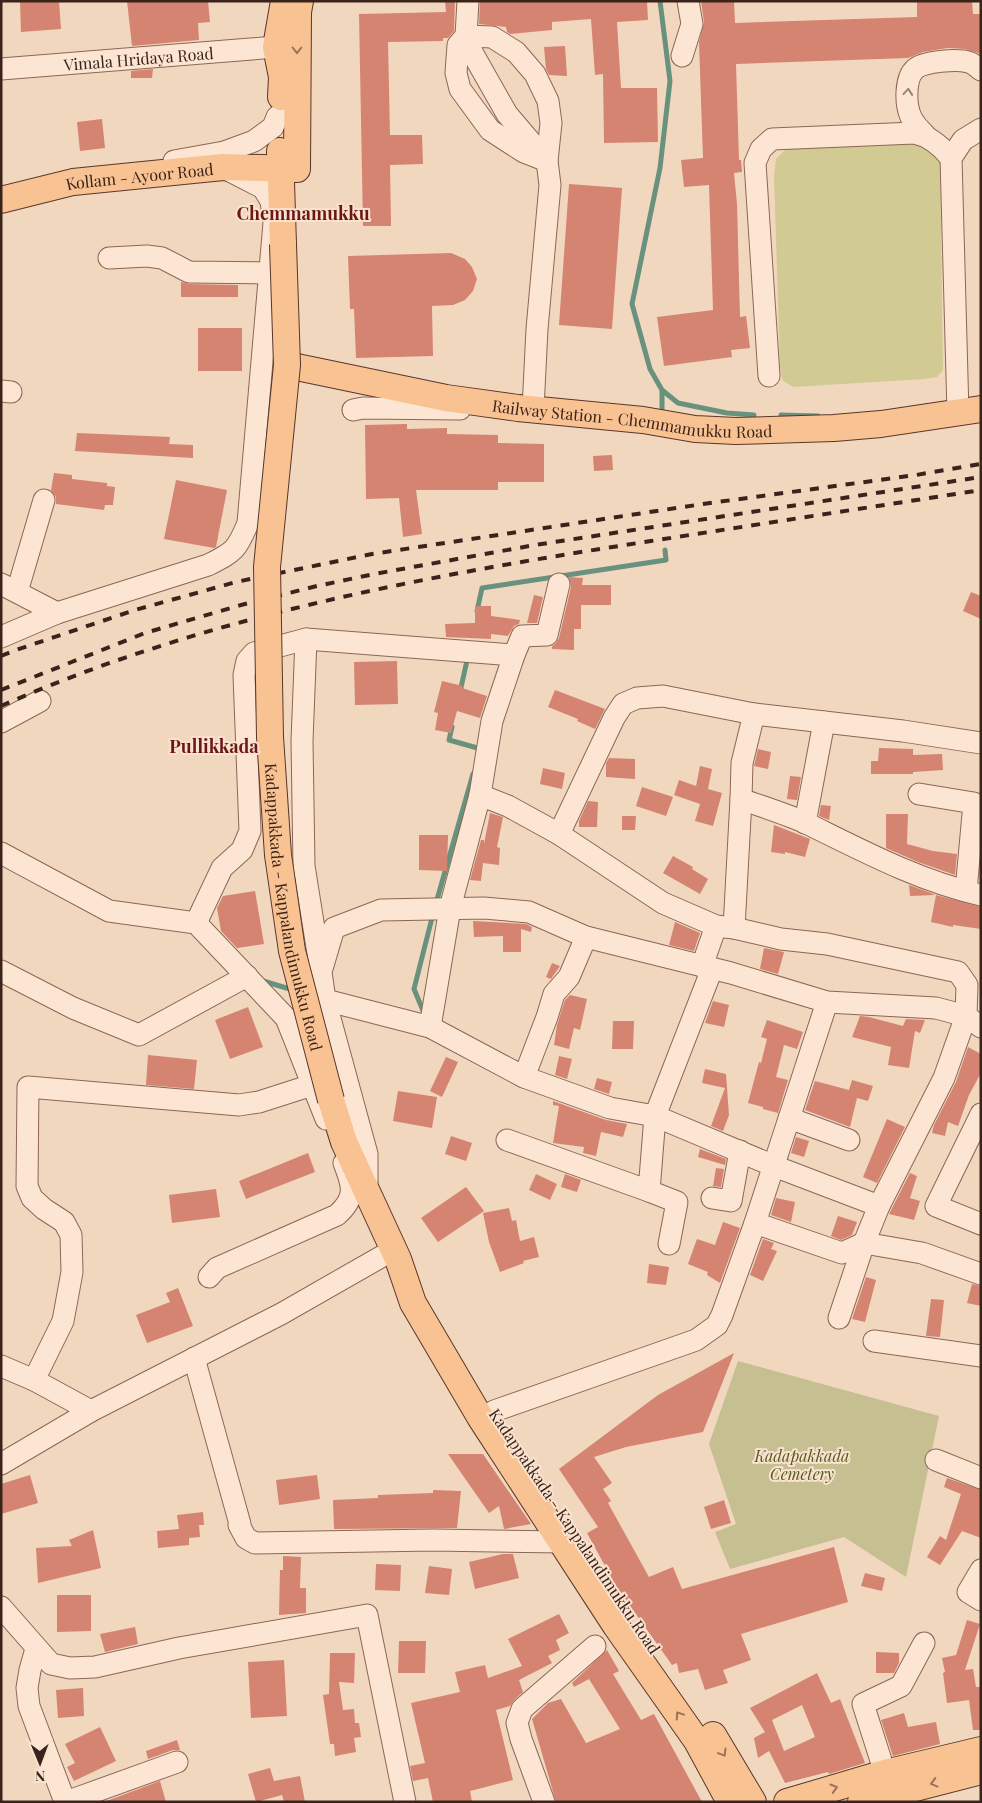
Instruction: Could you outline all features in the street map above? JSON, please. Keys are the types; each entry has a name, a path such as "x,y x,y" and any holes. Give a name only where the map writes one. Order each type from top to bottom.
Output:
{"main road":[{"name":"Kadappakkada - Kappalandimukku Road","path":"284,1 276,47 282,77 281,114 288,168"},
{"name":"Kadappakkada - Kappalandimukku Road","path":"300,1 283,244 287,365 268,567 270,737 278,855 292,951 322,1092 344,1142 364,1199 395,1254 425,1296 494,1410 634,1621 704,1721 753,1802"},
{"name":"Kollam - Ayoor Road","path":"1,200 73,182 223,168 288,168"},
{"name":"Railway Station - Chemmamukku Road","path":"287,365 446,398 525,409 643,420 695,429 736,431 843,427 881,424 969,411"},
{"name":"Kadappakkada - Kappalandimukku Road","path":"395,1254 413,1303 480,1417 616,1626 697,1741 730,1802"},
{"path":"787,1802 886,1773 981,1750"},
{"path":"861,1802 981,1771"}],"street":[{"path":"468,1 466,36 472,54 507,114 526,139 547,161"},
{"path":"682,56 692,24 688,1"},
{"path":"466,36 458,45 456,73 460,89 490,130 524,152 547,161"},
{"path":"353,410 363,408 525,409 537,329 550,185 547,161 551,122 548,101 534,74 516,52 492,37 466,36"},
{"name":"Vimala Hridaya Road","path":"1,69 276,47"},
{"path":"969,411 951,158 942,147 925,135 912,119 907,102 907,89 915,69 926,63 962,61 968,62 981,70"},
{"path":"73,182 128,168 224,152 254,141 273,127 277,117 281,114"},
{"path":"951,158 963,140 980,128"},
{"path":"769,376 754,163 761,149 772,138 914,133 925,135"},
{"path":"1,637 58,613 208,566 227,556 239,545 248,523 274,223 271,200 263,188 223,168"},
{"path":"109,258 147,256 162,258 189,272 270,273"},
{"path":"44,500 9,588 58,613"},
{"path":"430,1027 450,908 480,795 492,721 522,636 547,635 559,584"},
{"path":"196,923 222,868 242,850 250,831 244,674 247,661 254,653 306,639 514,655"},
{"path":"209,1277 217,1268 337,1215 347,1207 364,1199 367,1154 325,1000 304,866 302,741 306,639"},
{"path":"559,834 614,718 623,704 637,698 663,696 754,714 902,731 981,743"},
{"path":"1,722 40,701"},
{"path":"649,1191 655,1116 707,968 725,927 741,799 742,763 754,714"},
{"path":"805,823 824,722"},
{"path":"741,799 805,823 934,882 974,893 974,803 919,794"},
{"path":"480,795 508,806 559,834 663,903 725,927 781,939 827,944 958,972 967,985 973,1021 879,1206 864,1243 839,1318"},
{"path":"1,853 109,911 196,923 286,1018 322,1092 239,1106 28,1088 27,1186 32,1198 44,1209 64,1222 71,1235 72,1272 63,1320 34,1380"},
{"path":"321,972 334,928 381,910 484,908 529,912 586,937 707,968 827,1002 936,1008 973,1021"},
{"path":"524,1078 554,994 569,977 586,937"},
{"path":"1,972 73,1008 139,1035 247,976"},
{"path":"325,1000 430,1027 524,1078 610,1108 655,1116 774,1166 879,1206"},
{"path":"494,1410 696,1340 717,1325 755,1223 827,1002"},
{"path":"981,1114 936,1206 981,1224"},
{"path":"789,1118 849,1140"},
{"path":"506,1140 677,1202 669,1244"},
{"path":"712,1198 730,1201 740,1151"},
{"path":"755,1223 842,1253 864,1243 922,1253 981,1274"},
{"path":"1,1464 91,1412 395,1254"},
{"path":"874,1341 981,1356"},
{"path":"194,1358 239,1526 246,1538 255,1543 433,1540 562,1542"},
{"path":"1,1366 34,1380 91,1412"},
{"path":"936,1460 981,1478"},
{"path":"981,1570 968,1592 981,1600"},
{"path":"1,1607 51,1664 70,1668 95,1667 179,1648 367,1616 405,1802"},
{"path":"886,1773 863,1704 900,1686 924,1643"},
{"path":"544,1802 521,1739 517,1722 522,1710 595,1646"},
{"path":"36,1649 27,1688 29,1706 65,1802 177,1762"}],"shaded area":[{"path":"916,142 940,157 943,370 937,377 924,379 793,387 782,380 780,366 774,176 776,159 789,146"}],"green space":[{"name":"Kadapakkada Cemetery","path":"738,1361 939,1416 906,1577 844,1537 730,1569 715,1532 736,1524 709,1444"}],"building":[{"path":"20,1 59,1 61,29 21,32"},
{"path":"127,1 208,1 210,22 198,23 199,40 132,46"},
{"path":"445,1 455,1 454,31 448,38 443,38 443,41 388,42 390,135 422,135 423,164 390,165 391,226 363,226 359,14 446,12"},
{"path":"480,1 647,1 648,20 617,22 621,88 657,88 658,142 604,143 603,74 595,75 591,19 552,22 552,30 510,34 507,32 506,27 479,24"},
{"path":"701,1 734,1 735,23 917,17 917,1 972,1 973,14 981,14 981,54 965,49 948,48 923,52 908,58 736,64 739,160 741,160 742,172 734,173 737,204 740,317 746,316 750,348 731,350 732,357 664,366 657,317 713,310 709,185 684,187 681,160 703,158 699,42 704,22"},
{"path":"565,46 567,76 549,75 546,69 544,47"},
{"path":"153,69 152,78 131,78 131,71"},
{"path":"102,119 105,148 80,151 77,122"},
{"path":"569,184 622,188 612,329 559,325"},
{"path":"451,253 465,259 472,267 477,279 473,291 465,300 453,305 432,306 433,356 356,358 354,309 350,309 348,256"},
{"path":"181,282 189,284 238,285 238,297 181,297"},
{"path":"198,328 242,328 242,371 198,371"},
{"path":"407,424 407,429 447,428 447,434 498,435 498,443 544,444 544,482 498,482 498,490 416,490 422,534 403,537 399,498 366,499 365,425"},
{"path":"77,433 170,437 169,444 193,445 193,458 75,451"},
{"path":"612,455 613,470 594,471 593,456"},
{"path":"54,473 72,475 72,479 107,483 107,486 115,487 113,505 105,505 104,510 56,504 56,497 51,490"},
{"path":"176,480 227,490 216,547 164,539"},
{"path":"569,577 583,578 582,585 611,585 611,605 581,605 581,629 574,629 574,650 552,649 552,646 559,638 571,587"},
{"path":"971,592 981,596 981,619 963,611"},
{"path":"534,595 543,597 537,623 527,623"},
{"path":"475,606 491,606 491,616 520,620 519,624 514,626 508,636 491,634 491,639 446,637 445,624 475,623"},
{"path":"397,661 398,704 355,705 354,662"},
{"path":"442,681 463,686 462,688 487,696 480,718 457,711 451,733 435,730 438,713 434,712"},
{"path":"555,690 605,709 595,729 577,721 578,719 548,707"},
{"path":"879,748 913,749 913,755 942,754 943,770 913,772 913,774 871,774 871,761 878,761"},
{"path":"758,749 771,752 768,769 754,766"},
{"path":"609,758 635,759 635,779 606,777 606,763"},
{"path":"700,766 712,769 708,789 722,793 713,826 695,821 700,804 674,795 679,780 696,786"},
{"path":"543,768 565,773 562,789 540,784"},
{"path":"790,776 801,777 797,800 787,799"},
{"path":"642,787 673,797 666,816 636,806"},
{"path":"588,801 598,802 597,827 579,827 579,821"},
{"path":"821,805 831,806 829,820 819,816"},
{"path":"490,813 503,817 497,847 500,848 499,865 483,863 481,881 470,880 481,840 484,840 484,844"},
{"path":"886,814 908,814 907,844 933,851 957,854 955,875 886,848"},
{"path":"622,816 636,816 635,830 622,830"},
{"path":"774,825 810,839 805,857 785,852 785,854 771,852"},
{"path":"419,835 448,835 447,871 419,870"},
{"path":"673,856 693,867 692,869 708,879 700,894 663,873"},
{"path":"909,885 931,893 935,895 910,896"},
{"path":"255,891 264,944 237,948 221,931 217,908 223,896"},
{"path":"936,895 981,907 981,929 953,925 953,927 931,922"},
{"path":"473,921 526,924 532,927 531,932 521,929 521,952 503,952 503,936 474,937"},
{"path":"675,922 700,933 694,951 669,945"},
{"path":"764,948 784,952 778,974 760,969"},
{"path":"552,963 560,966 551,979 546,977"},
{"path":"570,995 587,999 580,1030 574,1028 569,1049 554,1045 557,1025 565,1000"},
{"path":"713,1001 729,1005 724,1027 705,1023"},
{"path":"248,1007 263,1047 230,1059 215,1020"},
{"path":"860,1016 903,1026 906,1019 925,1020 920,1033 915,1031 909,1068 888,1065 891,1047 852,1037"},
{"path":"767,1020 803,1032 797,1049 784,1045 776,1077 788,1080 778,1113 748,1103 767,1039 761,1037"},
{"path":"613,1021 634,1021 633,1049 612,1049"},
{"path":"968,1047 981,1054 981,1073 969,1095 958,1126 948,1122 945,1136 932,1133 934,1125 956,1082"},
{"path":"148,1055 197,1060 194,1089 146,1085"},
{"path":"559,1056 572,1059 567,1079 555,1075"},
{"path":"446,1057 458,1062 442,1097 430,1091"},
{"path":"705,1069 726,1074 729,1115 723,1131 711,1126 725,1088 702,1083"},
{"path":"597,1078 612,1082 609,1094 594,1089"},
{"path":"852,1080 873,1086 868,1101 857,1098 850,1127 805,1110 815,1081 849,1090"},
{"path":"398,1091 437,1097 432,1128 393,1121"},
{"path":"553,1101 606,1120 627,1124 623,1137 601,1132 596,1156 583,1153 584,1147 553,1143 559,1106 553,1105"},
{"path":"887,1119 905,1127 877,1183 863,1177"},
{"path":"451,1136 472,1143 466,1161 445,1154"},
{"path":"796,1137 809,1141 804,1157 791,1153"},
{"path":"700,1149 726,1159 725,1165 698,1157"},
{"path":"308,1153 315,1172 246,1199 239,1181"},
{"path":"716,1168 724,1169 721,1187 713,1186"},
{"path":"910,1173 917,1176 910,1198 920,1201 914,1220 889,1214"},
{"path":"536,1174 557,1184 550,1200 529,1190"},
{"path":"565,1174 581,1180 577,1192 561,1187"},
{"path":"466,1187 484,1211 438,1242 421,1218"},
{"path":"216,1189 220,1217 172,1223 169,1195"},
{"path":"776,1198 795,1202 791,1222 771,1215"},
{"path":"509,1208 512,1221 516,1220 520,1241 534,1237 539,1257 523,1261 524,1263 500,1272 489,1242 483,1213"},
{"path":"838,1216 857,1222 852,1235 841,1240 831,1236"},
{"path":"723,1222 740,1228 720,1283 707,1275 708,1272 688,1264 697,1239 715,1245"},
{"path":"763,1239 774,1243 771,1249 777,1251 763,1281 750,1275"},
{"path":"649,1264 669,1267 666,1285 647,1283"},
{"path":"866,1277 876,1280 865,1322 852,1319"},
{"path":"972,1284 981,1286 981,1306 967,1303"},
{"path":"178,1288 193,1326 147,1343 136,1315 170,1302 166,1293"},
{"path":"931,1299 944,1300 940,1337 926,1336"},
{"path":"734,1353 703,1432 626,1447 594,1457 612,1483 603,1489 611,1501 608,1503 649,1577 673,1567 682,1589 834,1547 848,1602 741,1634 751,1660 723,1670 728,1683 705,1690 698,1669 679,1673 677,1663 672,1665 616,1586 587,1533 598,1527 559,1469 658,1395"},
{"path":"448,1454 483,1454 531,1524 504,1529 499,1506 489,1513"},
{"path":"30,1475 38,1503 1,1514 1,1484"},
{"path":"317,1475 320,1499 279,1505 276,1480"},
{"path":"947,1478 981,1490 981,1538 962,1531 940,1565 927,1557 940,1536 946,1540 961,1494 944,1487"},
{"path":"433,1490 461,1491 457,1528 334,1529 333,1500 378,1498 378,1495 433,1493"},
{"path":"724,1500 731,1523 711,1529 704,1507"},
{"path":"203,1512 204,1525 199,1525 200,1537 189,1538 189,1545 158,1548 157,1531 179,1529 177,1515"},
{"path":"93,1530 101,1568 38,1583 36,1548 72,1546 69,1540"},
{"path":"503,1554 513,1554 519,1578 475,1589 469,1562"},
{"path":"283,1556 301,1557 300,1588 306,1588 306,1613 279,1615 280,1570 283,1570"},
{"path":"376,1564 401,1565 400,1591 375,1590"},
{"path":"429,1566 452,1569 449,1595 425,1593"},
{"path":"865,1573 885,1578 882,1591 861,1586"},
{"path":"57,1595 91,1595 91,1631 57,1632"},
{"path":"559,1614 569,1633 556,1640 560,1650 548,1656 552,1663 519,1680 523,1692 510,1706 496,1710 513,1780 470,1791 472,1802 433,1802 428,1778 413,1781 410,1766 425,1763 411,1703 460,1692 455,1672 485,1665 488,1678 522,1666 508,1639"},
{"path":"967,1620 980,1624 965,1670 973,1669 976,1687 981,1687 981,1730 973,1730 969,1700 947,1703 943,1673 945,1672 942,1658 956,1655"},
{"path":"135,1627 138,1644 105,1652 100,1634"},
{"path":"399,1641 426,1641 425,1673 398,1673"},
{"path":"607,1650 619,1671 613,1674 641,1720 654,1714 702,1802 556,1802 532,1719 548,1703 561,1699 586,1743 620,1729 589,1679 574,1687 572,1683"},
{"path":"876,1652 899,1653 899,1663 894,1673 876,1673"},
{"path":"330,1653 355,1653 354,1683 339,1682 343,1710 354,1709 355,1723 359,1723 361,1737 354,1738 356,1752 335,1756 334,1744 330,1744 323,1695 329,1694"},
{"path":"284,1660 287,1716 251,1718 248,1662"},
{"path":"817,1673 831,1703 840,1699 865,1763 829,1774 828,1772 785,1783 769,1751 758,1758 754,1738 765,1732 750,1708","holes":["802,1705 815,1737 784,1751 772,1720"]},
{"path":"83,1688 84,1716 58,1718 56,1690"},
{"path":"904,1713 908,1727 936,1722 940,1744 893,1756 881,1720"},
{"path":"100,1727 116,1761 74,1781 67,1767 75,1763 65,1744"},
{"path":"177,1740 180,1750 173,1750 148,1759 146,1751"},
{"path":"270,1768 274,1781 300,1776 305,1802 284,1802 282,1795 256,1802 248,1774"},
{"path":"160,1781 166,1802 104,1802"}],"waterway":[{"path":"660,1 670,81 660,168 632,304 650,369 662,390 678,403 727,413 754,415"},
{"path":"662,390 662,415"},
{"path":"781,415 818,416"},
{"path":"477,611 482,588 666,560 665,550"},
{"path":"460,692 468,656"},
{"path":"452,727 449,740 481,749 480,752"},
{"path":"436,903 473,774"},
{"path":"424,1013 414,989 433,914"},
{"path":"260,980 293,990"}],"railway":[{"path":"1,656 135,610 236,582 372,554 981,464"},
{"path":"1,690 145,633 241,605 317,586 535,545 981,477"},
{"path":"1,706 79,674 158,647 320,602 485,568 981,490"}],"district":[{"name":"Chemmamukku","path":"303,213"},
{"name":"Pullikkada","path":"214,746"}]}
